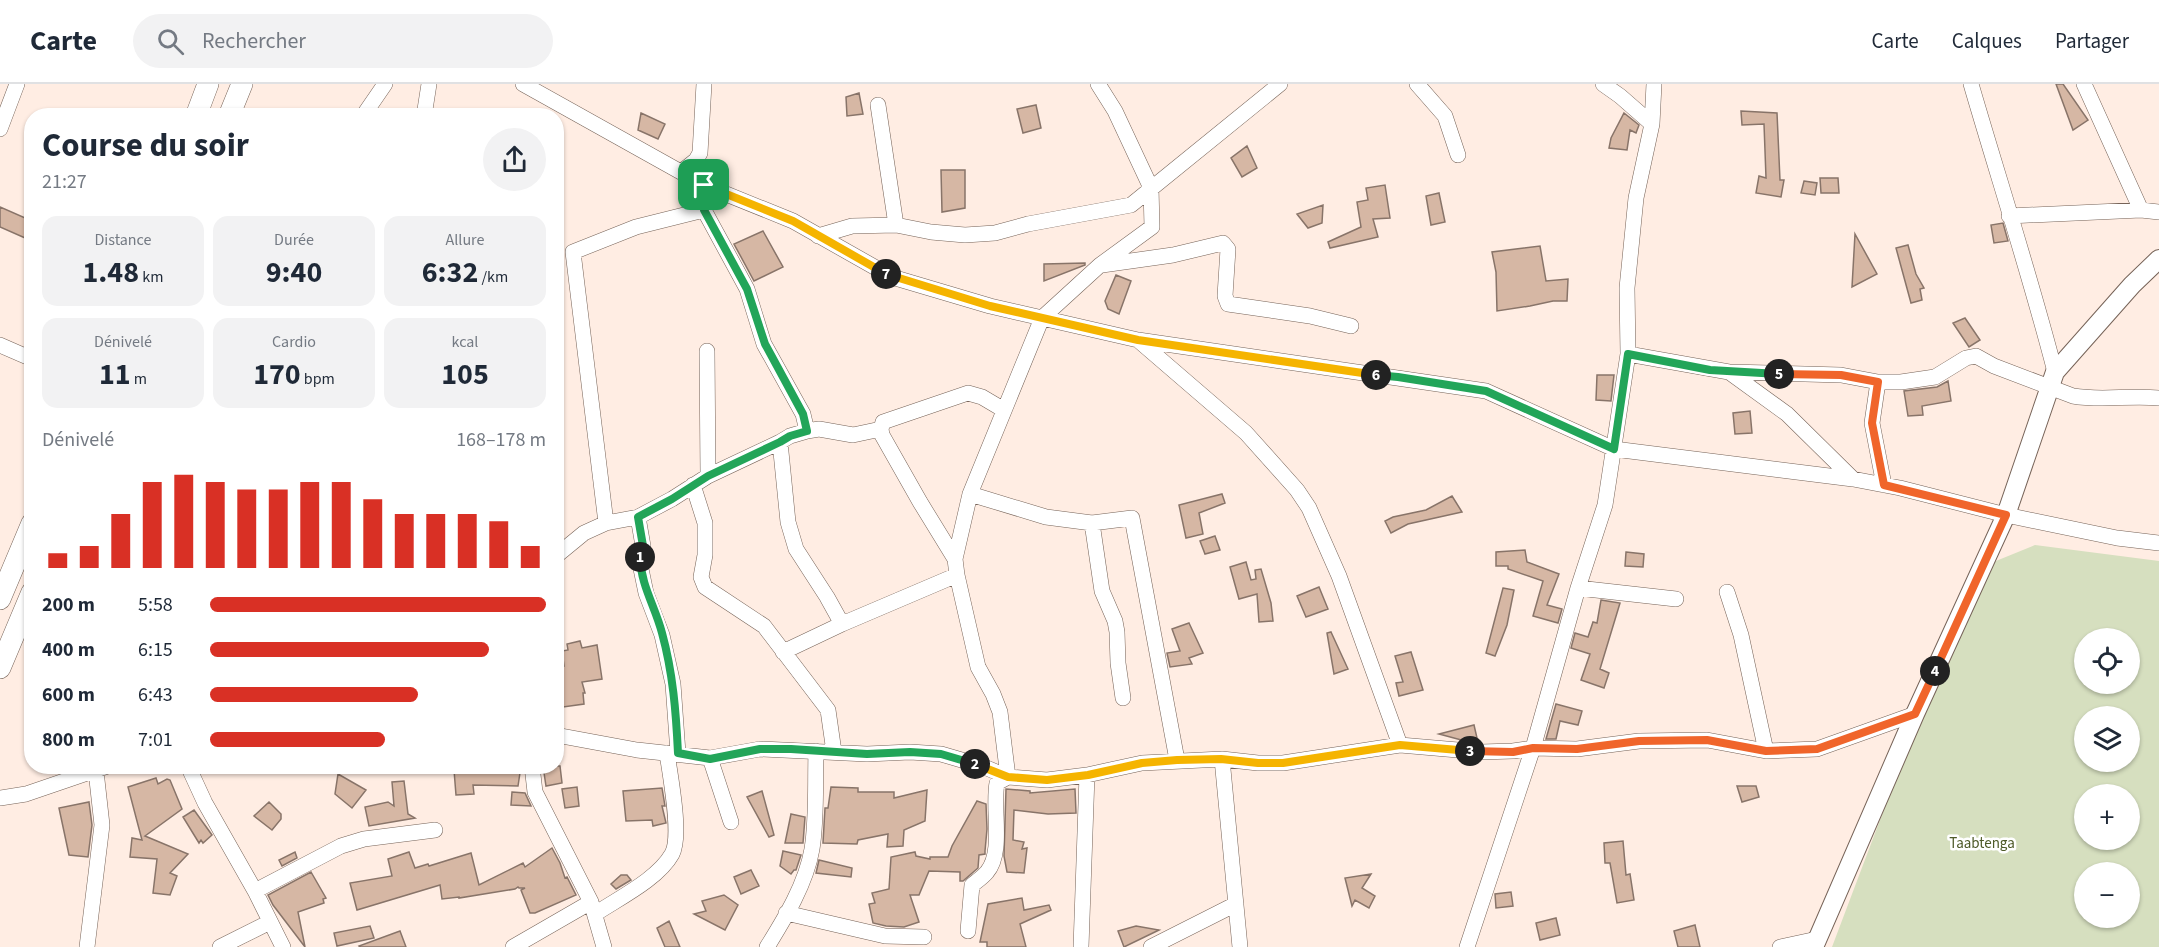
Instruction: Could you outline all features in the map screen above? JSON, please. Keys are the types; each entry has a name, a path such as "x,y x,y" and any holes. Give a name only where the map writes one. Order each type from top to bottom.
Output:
{"main road":[{"path":"199,108 208,84"},
{"path":"232,108 242,84"},
{"path":"0,599 24,542"},
{"path":"0,668 24,611"}],"street":[{"path":"0,129 5,99 17,84"},
{"path":"368,108 385,84"},
{"path":"425,108 429,84"},
{"path":"523,84 704,185 793,221 892,277 990,306 1138,340 1486,391 1614,449 1852,479 2006,515 2117,538 2159,543"},
{"path":"681,172 696,160 700,153 704,84"},
{"path":"1008,777 1000,712 978,667 955,559 970,494 1042,318 1100,265 1152,227 1151,188 1115,111 1098,84"},
{"path":"818,236 852,226 896,225 931,232 965,235 995,233 1028,224 1131,205 1280,84"},
{"path":"1417,84 1445,116 1458,155"},
{"path":"1603,84 1652,124"},
{"path":"1467,947 1533,748 1578,588 1605,505 1628,354 1627,288 1636,198 1652,124 1654,84"},
{"path":"1971,84 2041,317 2053,379"},
{"path":"2084,84 2141,210"},
{"path":"878,105 896,225"},
{"path":"704,185 704,210 747,289 765,344 803,414 807,431"},
{"path":"606,523 573,252 636,227 704,210"},
{"path":"2009,216 2141,210 2159,212"},
{"path":"1100,265 1173,255 1223,243 1228,249 1225,296 1228,304 1310,316 1351,326"},
{"path":"1780,947 1816,943 1915,714 2006,515 2053,379 2132,285 2159,259"},
{"path":"1138,340 1246,433 1310,508 1339,576 1400,745"},
{"path":"0,345 24,356"},
{"path":"707,351 708,476"},
{"path":"1628,354 1729,372 1841,375 1878,382 1901,382 1935,377 1966,358 1976,356 1994,366 2053,379 2073,396 2159,398"},
{"path":"1729,372 1787,414 1852,479"},
{"path":"1878,382 1872,423 1884,485"},
{"path":"955,559 882,435 883,422 968,393 982,397 1004,410"},
{"path":"564,549 584,533 606,523 638,517 708,476 790,436 819,429 853,435 881,429"},
{"path":"780,442 788,522 796,549 842,624"},
{"path":"693,485 705,523 705,555 701,577 705,587 764,626 828,710 834,752"},
{"path":"970,494 1046,517 1092,523 1132,518 1177,760"},
{"path":"513,947 593,908 660,871 673,853 676,824 672,753 673,684 662,635 646,593 640,564 643,546 638,517"},
{"path":"1092,523 1102,591 1118,632 1118,663 1123,698"},
{"path":"783,652 842,624 957,576"},
{"path":"1578,588 1676,599"},
{"path":"1727,592 1741,635 1766,751"},
{"path":"564,736 637,750 710,759 760,749 867,754 910,752 941,754 982,766 1008,777 1047,780 1088,775 1142,763 1221,759 1283,763 1400,745 1481,752 1513,752 1533,748 1577,749 1639,741 1707,740 1766,751 1817,749 1915,714"},
{"path":"767,947 806,873 812,849 816,751"},
{"path":"710,759 731,822"},
{"path":"1221,759 1240,947"},
{"path":"0,798 26,794 87,774"},
{"path":"87,947 102,825 102,774"},
{"path":"192,774 283,947"},
{"path":"533,774 535,792 593,908 604,947"},
{"path":"1081,947 1088,775"},
{"path":"968,931 972,885 988,871 995,853 994,797 997,783 1008,777"},
{"path":"255,891 341,846 364,839 435,830"},
{"path":"1151,947 1236,904"},
{"path":"786,913 885,936 924,937"},
{"path":"220,947 270,922"}],"green space":[{"name":"Taabtenga","path":"2035,545 2159,561 2159,947 1832,947 1900,767 1991,563"}],"building":[{"path":"2056,84 2063,84 2088,120 2073,130"},
{"path":"859,93 863,114 847,116 846,97"},
{"path":"1036,105 1041,128 1023,133 1017,109"},
{"path":"1741,111 1777,113 1780,180 1784,180 1781,197 1756,193 1759,176 1766,178 1764,124 1742,125"},
{"path":"641,113 665,124 658,139 638,130"},
{"path":"1624,113 1639,125 1636,133 1630,130 1627,150 1609,148 1611,138"},
{"path":"1247,146 1257,168 1242,177 1231,158"},
{"path":"941,170 965,170 965,208 942,212"},
{"path":"1820,178 1838,178 1839,193 1821,193"},
{"path":"1804,181 1817,183 1815,195 1801,193"},
{"path":"1385,185 1390,218 1373,219 1378,237 1330,248 1328,242 1361,227 1357,202 1368,200 1366,188"},
{"path":"1439,193 1445,222 1431,225 1426,196"},
{"path":"1323,205 1322,223 1308,228 1297,214"},
{"path":"0,207 24,218 24,238 0,227"},
{"path":"2003,223 2008,241 1994,243 1991,225"},
{"path":"763,231 783,267 754,281 734,244"},
{"path":"1855,234 1877,274 1852,287"},
{"path":"1908,245 1916,274 1924,288 1920,289 1922,300 1911,303 1896,248"},
{"path":"1540,246 1546,281 1568,279 1567,301 1553,301 1497,311 1496,272 1492,252"},
{"path":"1085,263 1085,265 1044,281 1044,264"},
{"path":"1116,275 1131,281 1119,314 1108,309 1105,301"},
{"path":"1965,318 1980,340 1969,347 1953,323"},
{"path":"1597,375 1614,375 1611,401 1596,400"},
{"path":"1948,381 1951,401 1922,406 1923,415 1908,416 1904,391 1937,387"},
{"path":"1750,411 1752,433 1735,434 1733,413"},
{"path":"1222,494 1225,503 1199,513 1203,534 1186,538 1179,505"},
{"path":"1452,496 1462,512 1408,524 1391,533 1385,521 1426,510"},
{"path":"1215,536 1220,550 1205,554 1200,541"},
{"path":"1525,550 1527,562 1559,574 1547,605 1562,609 1558,623 1533,616 1543,581 1508,569 1508,566 1496,566 1496,552"},
{"path":"1626,552 1644,554 1643,567 1625,566"},
{"path":"1246,562 1251,580 1256,579 1255,570 1261,569 1271,603 1273,621 1259,622 1257,594 1239,599 1230,567"},
{"path":"1319,587 1328,609 1306,617 1297,596"},
{"path":"1503,588 1514,590 1507,625 1495,656 1486,653"},
{"path":"1601,600 1620,603 1600,669 1609,673 1604,688 1581,680 1590,654 1571,648 1575,633 1588,637 1593,622 1597,623"},
{"path":"1189,623 1203,653 1189,658 1192,664 1170,667 1167,653 1180,651 1172,629"},
{"path":"1331,632 1348,669 1334,674 1327,633"},
{"path":"580,641 582,648 597,645 602,679 582,682 585,693 583,693 584,704 564,707 564,651 568,650 567,644"},
{"path":"1411,652 1423,690 1399,696 1396,683 1403,682 1395,656"},
{"path":"1556,704 1582,711 1578,725 1560,721 1556,739 1546,739"},
{"path":"1474,725 1477,738 1465,741 1439,734"},
{"path":"338,774 366,790 352,808 335,794"},
{"path":"454,774 520,774 518,786 473,785 474,794 456,795"},
{"path":"544,774 561,774 562,783 546,786"},
{"path":"156,778 158,784 167,779 170,780 182,809 145,836 188,854 170,873 177,876 170,895 153,893 157,859 130,857 132,838 142,840 128,787"},
{"path":"404,781 408,814 415,818 369,826 365,807 388,802 394,806 392,782"},
{"path":"1737,786 1756,786 1759,797 1742,802"},
{"path":"577,787 579,806 565,808 562,789"},
{"path":"831,787 858,788 858,792 894,792 894,798 927,790 925,821 904,830 903,846 887,847 888,834 858,840 857,844 823,843 825,808 828,808"},
{"path":"662,788 665,806 662,806 666,823 653,826 652,820 626,821 623,791"},
{"path":"1006,789 1030,791 1030,793 1075,789 1076,813 1048,814 1014,810 1013,840 1024,842 1022,849 1027,848 1024,873 1007,872 1004,856"},
{"path":"762,791 774,835 769,837 747,797"},
{"path":"512,792 525,793 531,806 511,805"},
{"path":"977,801 986,804 987,829 985,854 979,855 978,868 963,881 960,881 960,872 929,871 919,895 910,895 919,922 904,927 873,923 869,904 875,903 872,893 889,889 891,857 915,852 916,856 930,859 930,857 948,857"},
{"path":"89,802 92,825 88,857 69,855 59,808"},
{"path":"269,802 281,814 281,819 272,830 254,816"},
{"path":"194,810 212,835 203,843 201,840 199,843 183,817"},
{"path":"791,814 805,817 803,843 785,843"},
{"path":"1623,841 1626,875 1630,874 1634,900 1617,903 1610,863 1605,863 1604,843"},
{"path":"552,848 565,878 567,877 576,895 535,913 530,913 521,890 525,888 518,887 442,899 440,885 357,910 350,883 392,876 388,859 409,852 415,868 471,853 479,885 523,863 525,867"},
{"path":"783,851 801,855 796,870 791,874 780,866"},
{"path":"295,852 297,858 282,866 279,860"},
{"path":"819,860 852,868 851,877 816,873"},
{"path":"751,870 759,886 741,894 734,877"},
{"path":"311,872 326,898 323,899 324,903 298,912 305,947 268,895"},
{"path":"1371,874 1362,888 1375,896 1369,908 1355,900 1352,906 1345,878"},
{"path":"621,875 627,875 631,880 616,889 611,884"},
{"path":"1511,892 1513,906 1496,908 1495,894"},
{"path":"724,895 738,905 725,930 694,914 706,911 702,901"},
{"path":"1022,898 1024,910 1049,905 1051,910 1020,924 1026,947 987,947 987,942 980,942 988,904"},
{"path":"1556,918 1560,935 1540,940 1536,923"},
{"path":"669,921 680,947 665,947 657,928"},
{"path":"1695,925 1700,947 1678,947 1674,931"},
{"path":"370,926 374,938 337,946 334,933"},
{"path":"1136,926 1159,930 1124,947 1118,931"},
{"path":"400,931 406,947 359,946"}],"route":[{"path":"704,185 793,221 892,277 990,306 1138,340 1486,391 1614,449 1628,354 1710,370 1841,375 1878,382 1872,423 1884,485 2006,515 1915,714 1817,749 1766,751 1707,740 1639,741 1577,749 1533,748 1513,752 1481,752 1400,745 1283,763 1221,759 1142,763 1088,775 1047,780 1008,777 982,766 941,754 910,752 867,754 760,749 710,759 678,753 673,684 660,625 646,593 640,564 643,546 638,517 708,476 790,436 807,431 803,414 765,344 747,289 704,210 704,185"}]}
